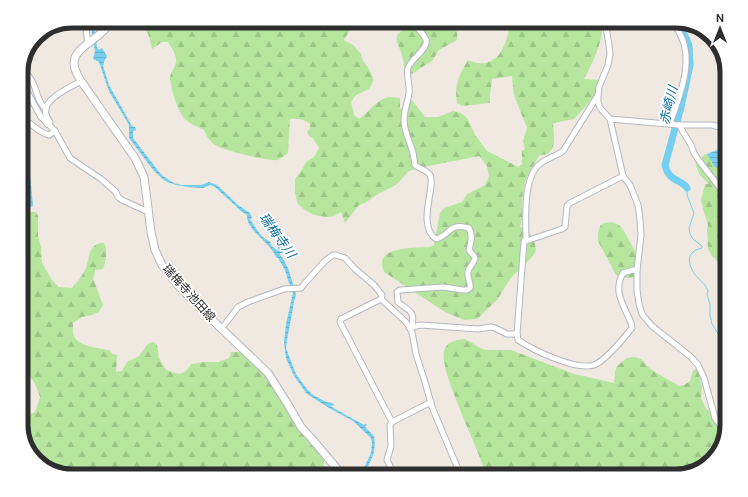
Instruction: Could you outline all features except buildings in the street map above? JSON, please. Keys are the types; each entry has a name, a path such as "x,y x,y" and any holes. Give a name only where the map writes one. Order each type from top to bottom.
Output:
{"main road":[{"path":"88,44 106,28"},
{"name":"瑞梅寺池田線","path":"88,44 79,52 74,62 75,70 134,158 144,177 155,250 162,265 177,284 206,314 268,373 287,402 301,428 337,469"}],"street":[{"path":"86,28 88,44"},
{"path":"411,328 413,316 409,309 398,302 397,292 400,290 443,287 467,290 470,288 468,271 470,265 475,260 475,257 469,250 472,238 472,232 469,228 462,226 455,227 440,238 436,239 430,232 427,211 431,188 431,176 429,173 415,165 413,153 407,139 404,121 409,93 408,67 421,52 427,40 418,28"},
{"path":"605,28 610,54 608,65 599,87 598,102 600,108 610,119 623,176 630,185 638,205 640,219 637,270 639,304 642,314 652,326 691,357 698,365 704,378 715,418 720,425"},
{"path":"670,124 684,80 687,62 681,35 676,28"},
{"path":"28,74 34,83 42,106 46,109"},
{"path":"47,124 50,122 46,118 46,109 49,101 81,81"},
{"path":"28,94 41,118 54,131 70,158 101,179 116,192 118,197 122,200 148,211"},
{"path":"598,95 563,151 548,158 540,164 534,170 529,181 527,195 526,241 524,241 517,334 518,340 529,347 563,362 582,366 597,363 612,350 632,328 632,324 621,300 618,287 623,273 637,270"},
{"path":"610,119 720,128"},
{"path":"28,123 43,134 49,135 54,131"},
{"path":"679,125 698,158 720,188"},
{"path":"526,241 565,227 567,206 570,203 623,176"},
{"path":"222,328 238,307 257,298 287,289 301,288 325,261 333,255 345,258 374,285 382,295 380,299"},
{"path":"380,299 411,328 416,354 431,402 458,469"},
{"path":"380,299 341,319 340,322 392,422"},
{"path":"411,328 421,325 478,329 491,327 507,334 517,334"},
{"path":"392,469 387,460 391,446 390,425 392,422 431,402"}],"green space":[{"path":"142,28 351,28 344,40 353,45 361,54 363,61 374,80 369,89 356,95 351,102 354,115 359,119 381,100 389,97 400,98 400,109 412,100 425,117 438,117 453,111 461,113 467,118 475,135 487,151 518,167 522,164 522,151 525,149 523,141 527,128 514,95 512,76 492,79 490,103 462,106 457,103 456,91 460,76 468,60 486,63 495,58 506,41 509,28 602,28 600,44 584,79 601,80 598,90 574,119 553,123 554,144 550,152 540,155 527,178 522,197 522,219 520,227 528,230 535,244 536,250 533,256 510,279 497,300 477,319 464,320 445,312 384,272 382,262 384,257 395,250 430,247 434,245 440,213 444,208 462,202 467,194 484,186 489,177 487,166 479,156 409,171 396,185 359,205 345,223 341,212 334,216 328,217 312,214 298,204 295,193 295,179 306,162 314,157 319,148 307,132 310,128 310,124 301,119 290,119 288,153 277,160 247,155 217,146 212,143 204,130 187,121 182,116 173,94 170,79 176,59 174,51 168,42 162,42 152,49 149,37"},
{"path":"407,28 454,28 457,33 457,40 439,50 432,61 410,75 405,72 401,52 396,38"},
{"path":"705,154 710,155 720,172 720,264 712,256 708,249 708,225 701,200 705,184 709,184 700,175 695,159 701,158"},
{"path":"28,211 36,212 38,216 38,236 41,247 42,263 52,280 59,287 72,288 84,272 92,249 99,244 104,243 106,259 104,266 103,269 95,270 93,278 103,305 99,312 82,317 73,323 74,336 80,343 95,348 109,350 112,354 117,355 116,372 122,371 127,362 139,356 148,344 153,342 157,345 159,358 166,370 178,373 183,373 186,371 191,364 219,362 229,358 231,352 242,352 273,374 288,412 324,457 324,469 72,469 58,467 48,462 41,456 31,442 28,428 28,415 35,412 40,397 36,385 28,375"},
{"path":"612,222 619,225 624,231 638,257 637,275 632,278 624,278 616,275 598,241 600,226 604,223"},
{"path":"464,339 486,350 511,350 574,374 614,383 617,366 627,358 634,357 641,359 655,372 679,386 690,381 693,371 696,369 699,374 702,387 701,398 706,409 720,415 720,431 713,449 709,454 700,462 685,468 484,469 455,397 445,367 445,348 454,341"}],"water":[{"name":"瑞梅寺川","path":"91,28 94,28 98,50 102,48 107,56 103,66 109,85 132,126 135,127 136,130 133,131 133,138 159,172 174,183 182,185 201,185 209,182 217,185 238,205 250,213 252,218 250,219 262,236 267,241 271,242 272,247 279,251 277,245 279,245 286,251 280,253 280,255 288,268 296,294 286,348 296,374 313,395 326,402 332,403 335,405 330,406 364,425 367,424 365,427 374,436 375,442 374,453 366,469 363,469 371,453 371,438 353,421 307,394 294,376 286,358 284,343 286,324 293,293 285,270 278,258 250,226 247,215 215,187 210,185 203,188 176,185 165,181 154,171 129,138 129,125 109,91 99,62 93,59 95,51"},
{"path":"720,150 720,175 717,168 714,167 707,154"},
{"path":"28,161 29,162 33,206 28,208"}],"waterway":[{"name":"赤崎川","path":"680,28 689,46 690,65 681,107 665,165 670,175 674,179 684,184 687,188"},
{"path":"687,188 687,195 694,213 689,228 690,234 693,239 702,246 702,248 693,252 689,262 694,272 708,291 707,294 712,324 720,337"}]}
